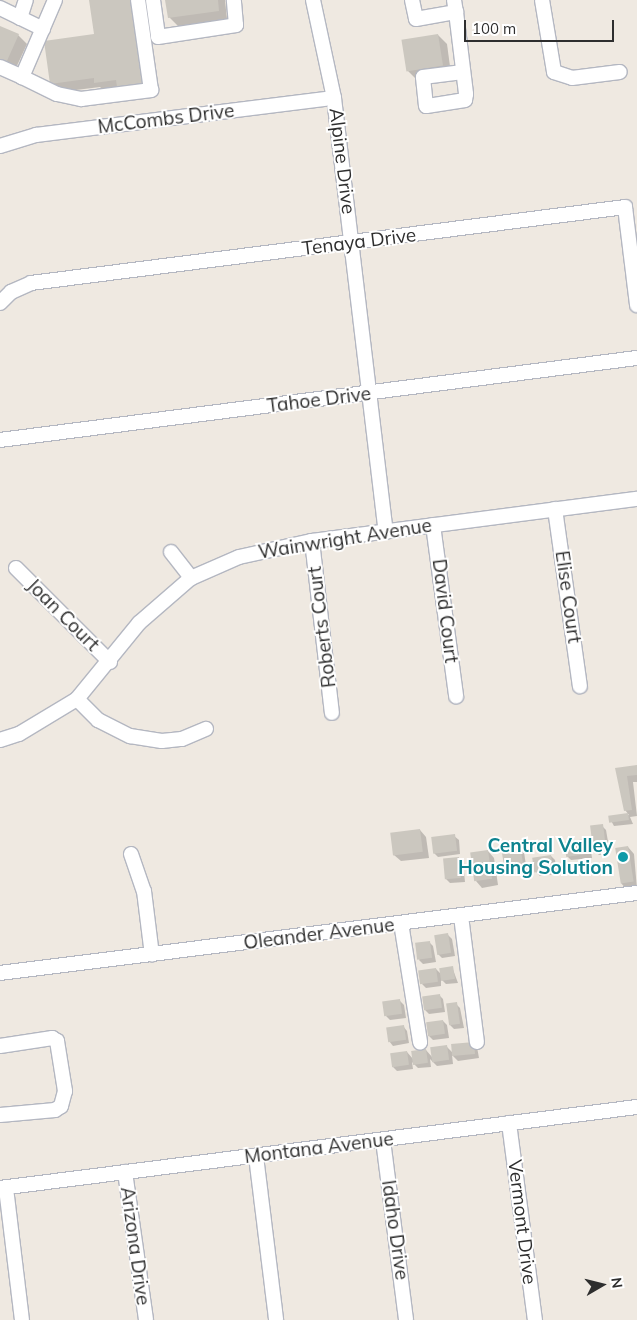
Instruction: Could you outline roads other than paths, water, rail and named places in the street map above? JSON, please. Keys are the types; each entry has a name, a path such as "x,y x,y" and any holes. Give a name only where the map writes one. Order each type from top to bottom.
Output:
{"street":[{"path":"20,18 26,0"},
{"path":"22,77 55,0"},
{"path":"0,67 57,94 81,99 151,90 138,0"},
{"path":"154,0 158,38 236,25 234,0"},
{"name":"Alpine Drive","path":"313,0 334,98 386,532"},
{"path":"412,0 416,19 455,6 463,72"},
{"path":"542,0 554,72 572,78 620,72"},
{"path":"0,8 43,29"},
{"name":"McCombs Drive","path":"0,146 36,135 334,98"},
{"name":"Tenaya Drive","path":"0,303 10,292 31,283 352,243 625,206 637,305"},
{"name":"Tahoe Drive","path":"0,440 637,358"},
{"name":"Wainwright Avenue","path":"0,740 19,734 77,699 110,662 139,623 190,578 239,557 312,542 637,499"},
{"name":"Elise Court","path":"556,509 580,686"},
{"name":"David Court","path":"433,525 456,696"},
{"name":"Roberts Court","path":"312,542 332,713"},
{"path":"171,552 190,578"},
{"name":"Joan Court","path":"16,568 110,662"},
{"path":"77,699 98,720 130,736 162,741 182,739 206,729"},
{"path":"131,854 144,891 152,955"},
{"name":"Oleander Avenue","path":"0,973 637,893"},
{"path":"461,916 477,1042"},
{"path":"401,923 420,1042"},
{"path":"0,1046 52,1038 56,1041 65,1091 62,1106 56,1110 0,1115"},
{"name":"Montana Avenue","path":"3,1188 637,1106"},
{"name":"Vermont Drive","path":"509,1123 535,1320"},
{"name":"Idaho Drive","path":"383,1140 406,1320"},
{"path":"256,1156 276,1320"},
{"name":"Arizona Drive","path":"125,1172 146,1320"},
{"path":"3,1188 22,1320"}],"place":[{"name":"Central Valley Housing Solution","path":"623,857"}]}
